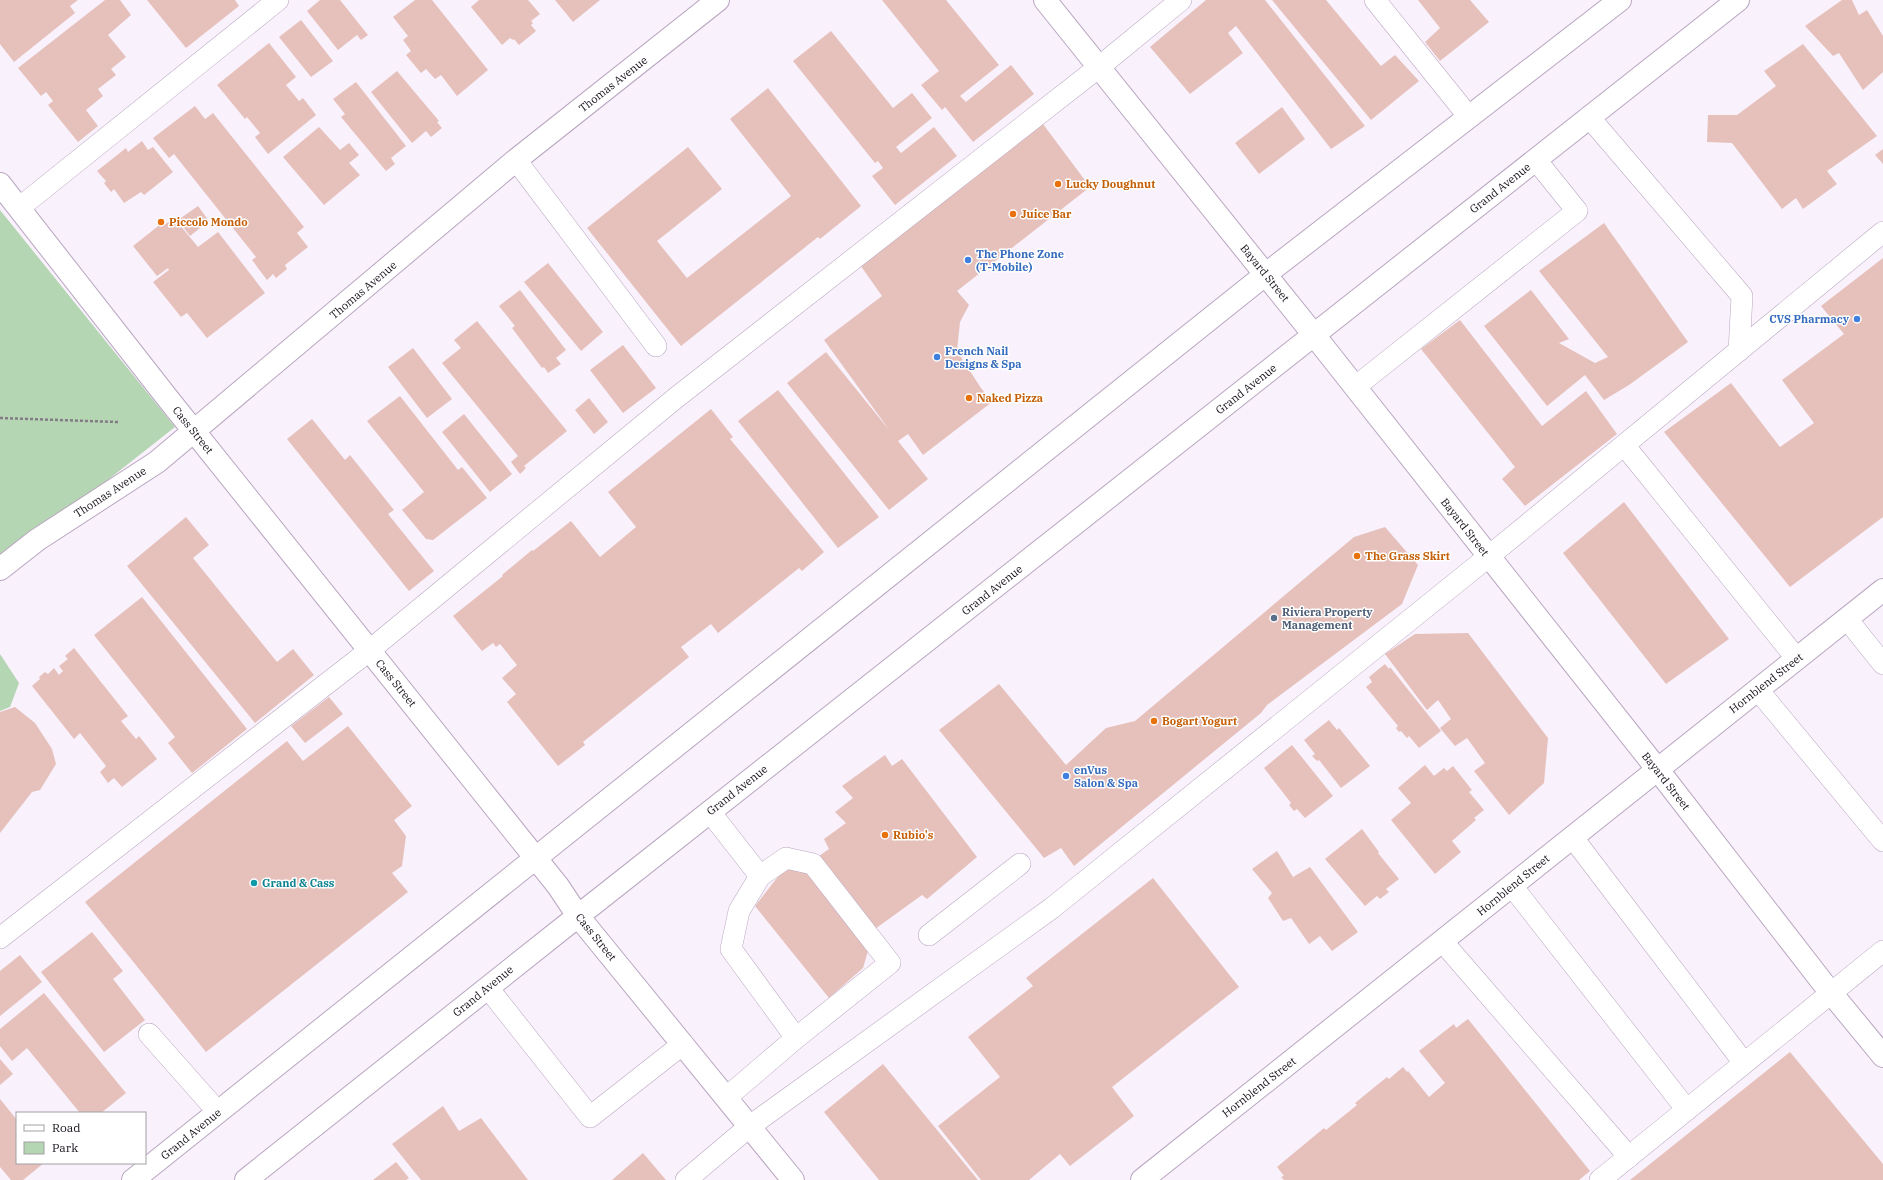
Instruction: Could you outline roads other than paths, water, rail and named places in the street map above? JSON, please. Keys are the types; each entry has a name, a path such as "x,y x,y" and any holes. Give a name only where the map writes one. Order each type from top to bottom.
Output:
{"street":[{"name":"Thomas Avenue","path":"0,569 37,540 157,462 516,160 718,0"},
{"name":"Bayard Street","path":"1045,0 1355,386 1488,557 1658,770 1831,993 1883,1056"},
{"name":"Grand Avenue","path":"133,1180 1266,274 1620,0"},
{"name":"Grand Avenue","path":"246,1180 1738,0"},
{"name":"Cass Street","path":"0,184 536,859 578,916 727,1097 793,1180"},
{"name":"Hornblend Street","path":"1142,1180 1883,590"}],"lane":[{"path":"19,208 278,0"},
{"path":"0,938 370,650 677,398 1099,67 1181,0"},
{"path":"1374,0 1469,117"},
{"path":"1589,117 1742,296 1738,351"},
{"path":"516,160 656,346"},
{"path":"1355,386 1577,211 1536,160"},
{"path":"686,1180 750,1126 1052,908 1488,557 1883,232"},
{"path":"1624,445 1797,659"},
{"path":"1847,619 1883,664"},
{"path":"1758,690 1883,841"},
{"path":"710,812 760,876"},
{"path":"1573,838 1744,1063"},
{"path":"727,1097 796,1038 890,963 813,864 786,858 760,876 739,911 731,949 796,1038"},
{"path":"929,935 1020,864"},
{"path":"1512,886 1687,1110"},
{"path":"1442,942 1628,1156"},
{"path":"1600,1180 1883,951"},
{"path":"488,988 590,1118 683,1044"},
{"path":"149,1034 218,1112"}],"place":[{"name":"Lucky Doughnut","path":"1058,184"},
{"name":"Juice Bar","path":"1013,214"},
{"name":"Piccolo Mondo","path":"161,222"},
{"name":"The Phone Zone (T-Mobile)","path":"968,260"},
{"name":"CVS Pharmacy","path":"1857,319"},
{"name":"French Nail Designs & Spa","path":"937,357"},
{"name":"Naked Pizza","path":"969,398"},
{"name":"The Grass Skirt","path":"1357,556"},
{"name":"Riviera Property Management","path":"1274,618"},
{"name":"Bogart Yogurt","path":"1154,721"},
{"name":"enVus Salon & Spa","path":"1066,776"},
{"name":"Rubio's","path":"885,835"},
{"name":"Grand & Cass","path":"254,883"}]}
